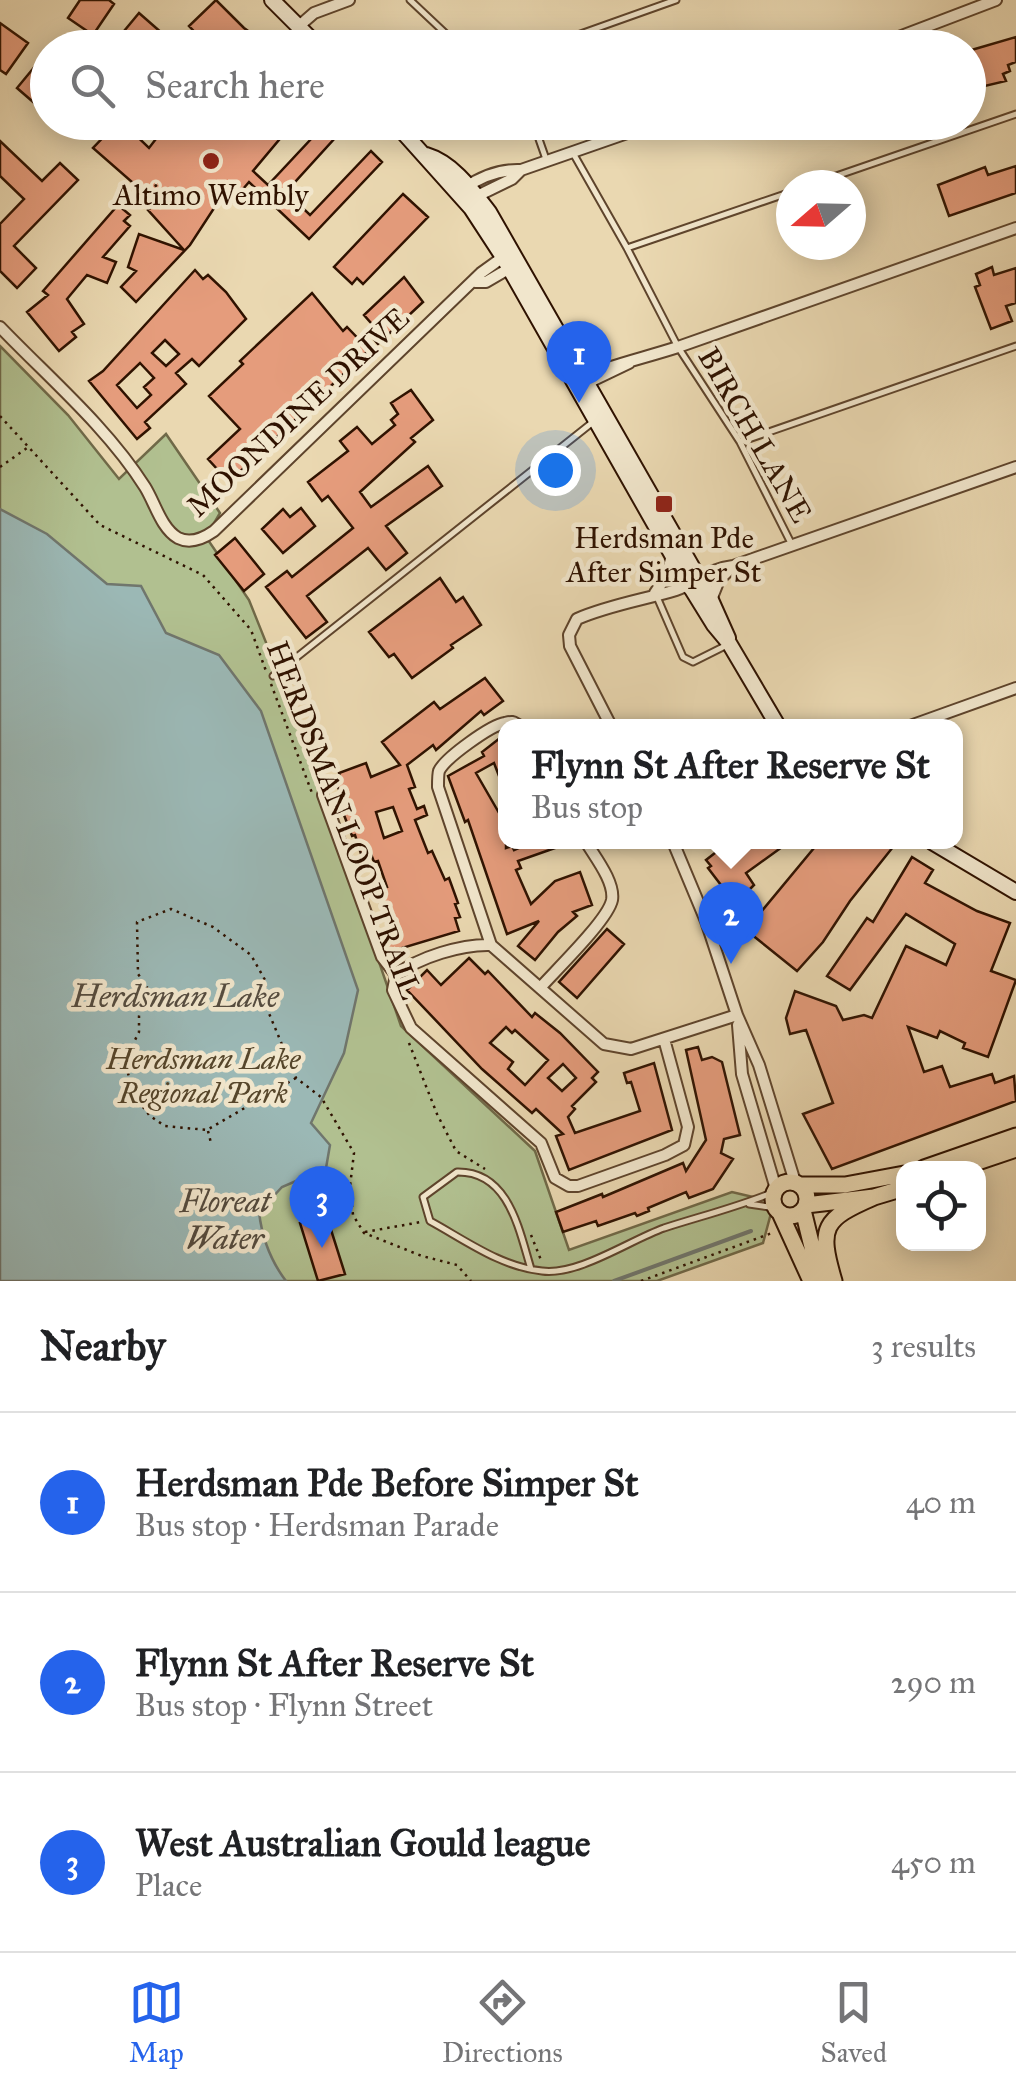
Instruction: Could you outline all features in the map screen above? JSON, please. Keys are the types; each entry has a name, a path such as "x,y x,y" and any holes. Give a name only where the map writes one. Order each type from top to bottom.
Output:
{"main road":[{"path":"272,0 303,30"},
{"path":"412,140 426,154 440,159 510,260 693,580 714,626 729,643 774,719"},
{"path":"580,382 596,420 672,555 711,600 729,643"},
{"path":"944,849 1016,892"},
{"path":"944,1161 1016,1136"},
{"path":"981,1161 1016,1149"},
{"path":"811,1281 776,1201 784,1182 845,1185 896,1175"},
{"path":"798,1184 807,1194 804,1208 814,1259 824,1281"},
{"path":"834,1281 824,1245 826,1228 838,1213 896,1190"},
{"path":"776,1201 794,1216 804,1208 874,1197"}],"street":[{"path":"299,26 314,13 349,0"},
{"path":"917,30 996,0"},
{"path":"467,194 508,170 521,170 609,140"},
{"path":"580,382 617,363 678,348 1016,228"},
{"name":"MOONDINE DRIVE","path":"0,327 124,457 164,523 175,536 186,541 214,531 475,282 486,282 510,260"},
{"path":"607,719 574,659 569,636 572,625 594,612 677,590 706,571 793,546 1016,466"},
{"path":"655,593 667,575 672,555"},
{"path":"711,600 719,580 733,566"},
{"path":"930,719 1016,688"},
{"path":"498,725 438,772 438,787 491,945 604,1044 631,1049 737,1014"},
{"path":"319,797 382,957 396,975"},
{"path":"540,988 602,918 612,900 609,884 590,849"},
{"path":"676,849 706,921 798,1184"},
{"path":"491,945 472,944 405,968 396,975 393,990 411,1028 541,1144 555,1178 569,1186 664,1155 684,1144 688,1127 664,1040"},
{"path":"737,1014 742,1074 776,1201"}],"lane":[{"path":"410,0 442,30"},
{"path":"592,30 676,0"},
{"path":"986,124 1016,114"},
{"path":"539,140 546,162"},
{"path":"854,170 941,140"},
{"name":"BIRCH LANE","path":"573,153 678,348 740,442 793,546"},
{"path":"627,248 776,197"},
{"path":"740,442 1016,346"},
{"path":"273,676 596,420"},
{"path":"655,593 683,657 693,662 729,643"},
{"path":"531,1269 514,1211 481,1176 457,1172 423,1197 430,1221 493,1256 531,1269 545,1272 559,1271 662,1229 746,1204 776,1201"},
{"path":"746,1204 776,1201"}],"path":[{"name":"HERDSMAN LOOP TRAIL","path":"0,416 100,525 204,576 250,630 319,797"},
{"path":"0,468 28,447"},
{"path":"296,1078 207,1130 165,1126 150,1116 131,1088 128,1070 147,988 138,974 137,922 171,909 212,927 251,954 265,980 268,1011 296,1078 321,1098 354,1153 350,1186 353,1215 364,1232 422,1256 457,1265 470,1281"},
{"name":"HERDSMAN LOOP TRAIL","path":"405,1034 456,1151 496,1178"},
{"path":"207,1130 211,1143"},
{"path":"528,1230 545,1272"},
{"path":"641,1281 769,1233 783,1234"}],"green space":[{"name":"Herdsman Lake","path":"0,346 68,415 119,479 166,434 220,513 206,537 249,600 289,700 401,1026 535,1151 569,1250 732,1192 774,1202 763,1243 657,1281 0,1281"}],"water":[{"name":"Herdsman Lake","path":"0,509 47,534 107,584 141,586 166,633 219,655 261,711 358,990 344,1053 311,1123 330,1145 326,1168 282,1187 259,1212 268,1248 286,1281 0,1281"}],"building":[{"path":"80,0 109,0 114,4 96,30 86,30 68,18"},
{"path":"216,0 247,30 193,30 189,26"},
{"path":"139,13 158,30 125,30"},
{"path":"0,23 28,43 6,74 0,70"},
{"path":"1016,37 1016,62 1008,65 1010,71 1003,74 1006,81 986,86 986,46"},
{"path":"30,72 30,99 17,88"},
{"path":"101,140 141,140 149,148 155,140 279,140 253,171 268,185 310,140 333,140 286,192 310,215 371,151 382,162 309,239 249,182 231,203 220,199 190,245 136,302 121,287 136,271 128,267 139,234 184,250 148,210 156,203 93,148"},
{"path":"0,141 42,181 60,163 78,180 14,246 36,268 17,288 0,271 0,224 24,199 0,176"},
{"path":"1016,166 1016,193 949,216 938,185 985,167 988,175"},
{"path":"403,194 428,217 363,284 357,278 352,284 334,267"},
{"path":"118,205 130,215 124,221 130,226 103,257 116,262 107,283 87,275 67,299 84,324 72,332 76,337 59,351 27,312 48,295 43,291"},
{"path":"992,267 994,275 1016,268 1016,303 1006,306 1012,321 991,329 975,287 980,285 976,274"},
{"path":"195,270 203,279 208,275 226,292 246,319 199,366 192,359 176,373 186,384 145,422 150,428 137,439 89,381 103,371","holes":["165,340 179,354 166,366 152,353","140,363 154,378 144,387 151,395 137,408 117,385"]},
{"path":"404,277 423,302 378,344 372,337 378,331 364,315"},
{"path":"312,293 343,331 347,327 369,350 229,482 208,459 240,429 209,396"},
{"path":"411,390 433,420 411,438 415,442 360,492 371,507 428,466 442,486 386,526 407,553 386,570 368,548 307,596 327,622 306,638 266,587 287,571 292,577 353,528 328,496 322,501 308,482 348,451 340,441 357,427 372,444 395,425 391,420 398,414 391,403"},
{"path":"301,508 315,526 283,553 262,529 283,509 290,517"},
{"path":"235,538 264,574 244,591 215,555"},
{"path":"440,578 456,602 463,597 481,625 412,678 394,654 389,657 369,632"},
{"path":"485,678 503,701 484,715 481,711 436,750 433,745 407,765 415,787 409,789 417,809 424,806 427,815 415,820 428,853 432,851 445,880 449,878 458,903 455,904 460,917 455,918 459,931 389,952 385,939 394,936 375,891 387,887 378,861 374,862 371,854 362,857 336,794 340,792 336,782 341,780 339,773 366,763 371,777 400,765 382,742 434,702 440,709","holes":["393,807 402,831 384,838 376,812"]},
{"path":"498,740 498,773 494,763 476,773 498,811 498,849 552,849 518,861 521,868 516,870 531,904 555,881 580,872 592,905 573,912 577,916 535,960 518,946 539,921 507,934 468,820 465,822 448,776 484,756 482,752"},
{"path":"720,849 779,849 746,873 754,885 731,908 723,901 722,896 727,893 706,860"},
{"path":"813,849 891,849 797,971 746,930"},
{"path":"912,857 933,870 925,883 977,911 1010,923 991,971 1016,980 988,1057 963,1048 965,1043 940,1031 937,1038 908,1027 924,1072 942,1066 950,1087 992,1074 995,1083 1014,1076 1016,1101 832,1169 803,1114 833,1103 806,1030 790,1034 786,1018 795,991 836,1006 843,1020 864,1015 872,1018 906,946 946,965 955,944 906,914 850,990 827,976 867,918 873,922"},
{"path":"607,929 624,944 577,998 559,982"},
{"path":"469,958 485,974 488,971 532,1017 535,1013 560,1033 598,1072 592,1078 596,1082 572,1106 575,1109 568,1117 575,1133 640,1111 624,1073 654,1063 672,1130 569,1170 556,1136 563,1134 536,1109 532,1113 482,1069 407,990 427,970 441,985","holes":["506,1027 512,1033 515,1030 548,1060 525,1085 508,1069 513,1062 490,1043","563,1064 576,1078 562,1091 548,1078"]},
{"path":"698,1047 702,1060 712,1057 722,1062 740,1135 724,1139 721,1153 733,1159 713,1189 689,1198 686,1192 637,1216 635,1213 598,1226 596,1221 563,1232 556,1212 683,1163 686,1171 706,1140 686,1050"},
{"path":"326,1214 345,1274 318,1281 300,1223"}],"waterway":[{"path":"614,1281 751,1231"}],"place":[{"name":"Altimo Wembly","path":"211,161"},
{"name":"Herdsman Pde Before Simper St","path":"579,403"},
{"name":"Herdsman Pde After Simper St","path":"664,504"},
{"name":"Flynn St After Reserve St","path":"731,964"},
{"name":"West Australian Gould league","path":"322,1248"}],"park label":[{"name":"Herdsman Lake Regional Park","path":"203,1076"}],"water label":[{"name":"Floreat Water","path":"225,1220"}]}
